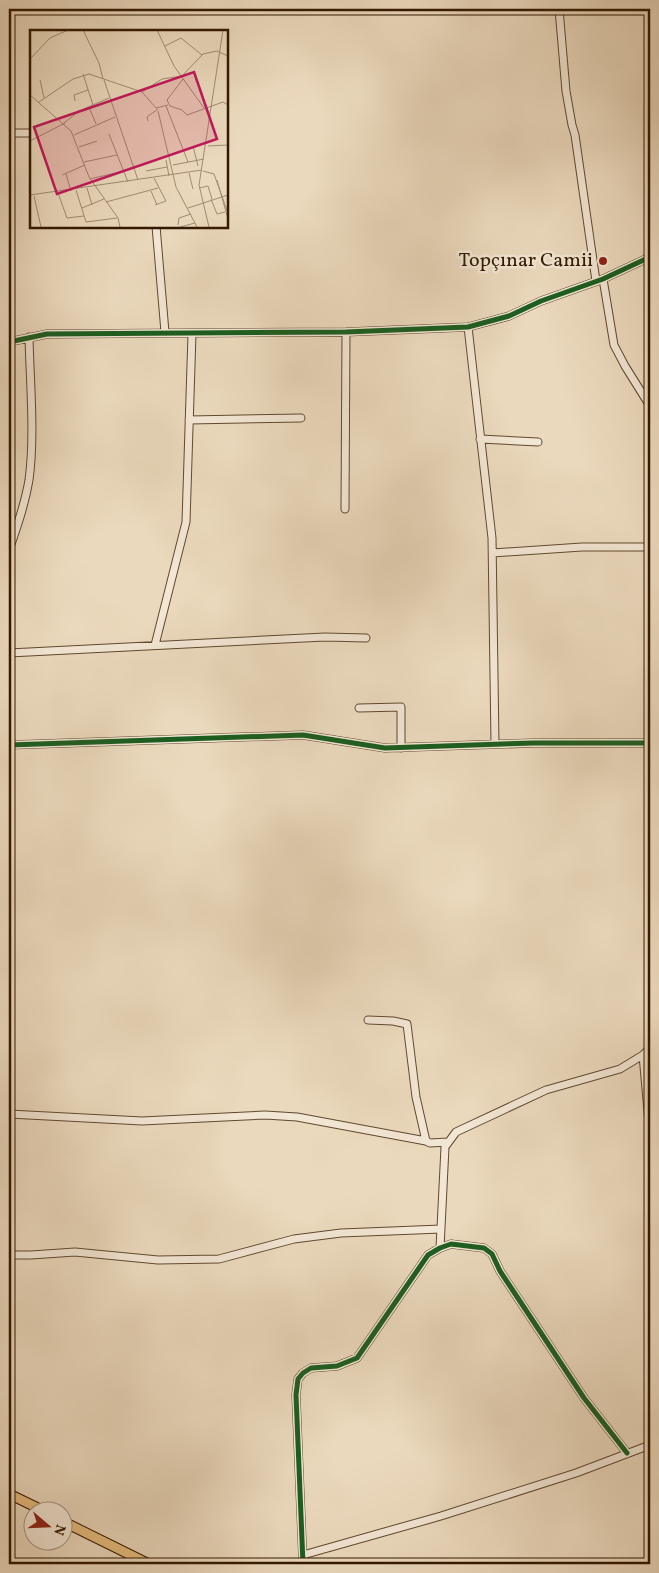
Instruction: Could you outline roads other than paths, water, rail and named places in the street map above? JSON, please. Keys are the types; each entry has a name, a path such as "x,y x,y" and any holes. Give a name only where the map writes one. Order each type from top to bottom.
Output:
{"main road":[{"path":"9,1494 22,1500"},
{"path":"72,1526 149,1564"}],"street":[{"path":"558,9 566,91 600,280 614,345 650,406"},
{"path":"9,132 30,133"},
{"path":"156,228 165,332"},
{"path":"9,342 47,334 346,332 468,327 509,316 540,302 600,280 650,257"},
{"path":"468,327 492,538 495,744"},
{"path":"345,509 346,332"},
{"path":"155,645 186,522 192,334"},
{"path":"9,550 18,525 29,480 31,444 29,337"},
{"path":"189,420 301,418"},
{"path":"480,439 538,442"},
{"path":"492,553 582,547 650,547"},
{"path":"9,653 325,637 366,638"},
{"path":"359,708 401,708 401,748"},
{"path":"9,745 303,735 385,748 495,744 650,743"},
{"path":"368,1020 393,1021 406,1024 416,1097 426,1141"},
{"path":"440,1248 445,1147 456,1132 546,1090 620,1069 643,1056 650,1048"},
{"path":"643,1056 650,1134"},
{"path":"9,1114 142,1121 265,1115 297,1117 430,1143 448,1142"},
{"path":"9,1255 75,1252 158,1260 219,1259 294,1239 341,1233 441,1230"},
{"path":"303,1564 296,1395 298,1379 311,1368 337,1366 357,1358 428,1255 451,1244 484,1248 492,1254 500,1272 584,1398 627,1453"},
{"path":"303,1556 442,1516 576,1473 650,1445"}],"place":[{"name":"Topçınar Camii","path":"603,261"}]}
